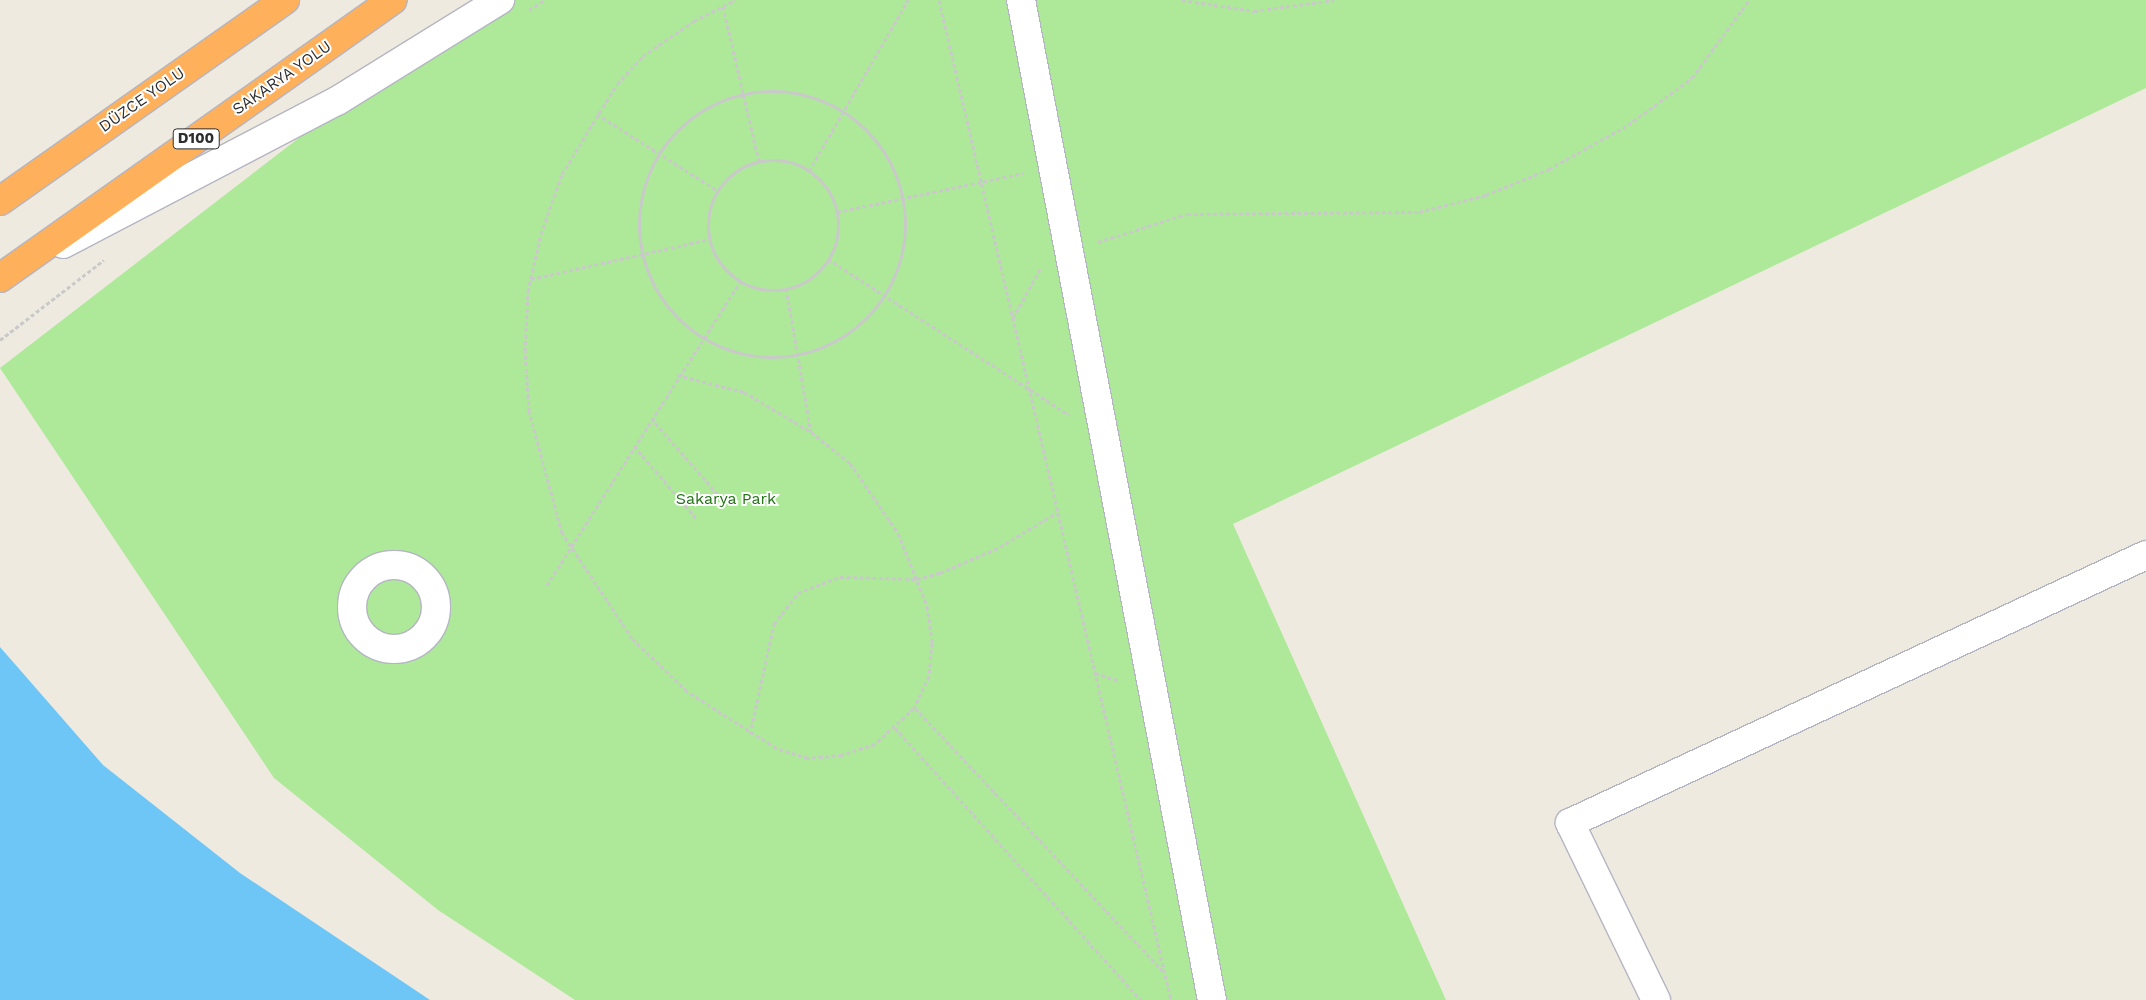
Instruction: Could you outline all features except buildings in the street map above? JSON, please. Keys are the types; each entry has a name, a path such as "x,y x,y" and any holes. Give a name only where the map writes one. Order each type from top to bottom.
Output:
{"highway":[{"name":"DÜZCE YOLU","path":"0,201 285,0"},
{"name":"SAKARYA YOLU","path":"4,276 393,0"}],"lane":[{"path":"4,276 336,101 500,0"},
{"path":"1021,0 1212,1000"},
{"path":"1656,1000 1570,823 2146,555"}],"path":[{"path":"677,376 744,392 811,432 850,463 872,489 898,533 927,606 932,643 928,676 914,708 895,728 874,744 842,755 808,758 750,734 687,691 632,638 570,547 544,480 529,411 525,351 531,279 562,174 597,114 642,56 735,0"},
{"path":"809,171 908,0"},
{"path":"939,0 1056,513 1171,1000"},
{"path":"1182,0 1254,11 1334,0"},
{"path":"1013,319 1045,260 1187,214 1419,212 1486,195 1549,169 1619,130 1692,78 1749,0"},
{"path":"723,6 759,162"},
{"path":"796,92 844,111 875,137 898,177 907,223 899,269 877,309 841,340 798,356 765,359 732,353 702,339 667,309 644,268 637,222 646,177 670,137 706,107 743,94 796,92"},
{"path":"597,114 718,191"},
{"path":"759,162 790,162 809,171 826,186 836,212 839,227 828,259 805,282 786,288 761,289 741,281 724,268 710,239 710,210 718,191 731,175 759,162"},
{"path":"836,212 1053,166"},
{"path":"531,279 710,239"},
{"path":"0,340 107,258"},
{"path":"828,259 1105,438"},
{"path":"546,585 677,376 741,281"},
{"path":"786,288 811,432"},
{"path":"651,418 721,498"},
{"path":"634,446 696,518"},
{"path":"750,734 774,624 793,598 840,577 917,579 992,551 1056,513"},
{"path":"914,708 1165,973"},
{"path":"895,728 1141,1000"}],"green space":[{"name":"Sakarya Park","path":"478,0 2146,0 2146,88 1233,524 1446,1000 575,1000 438,910 274,778 0,368"}],"water":[{"path":"0,647 103,765 240,873 430,1000 0,1000"}]}
